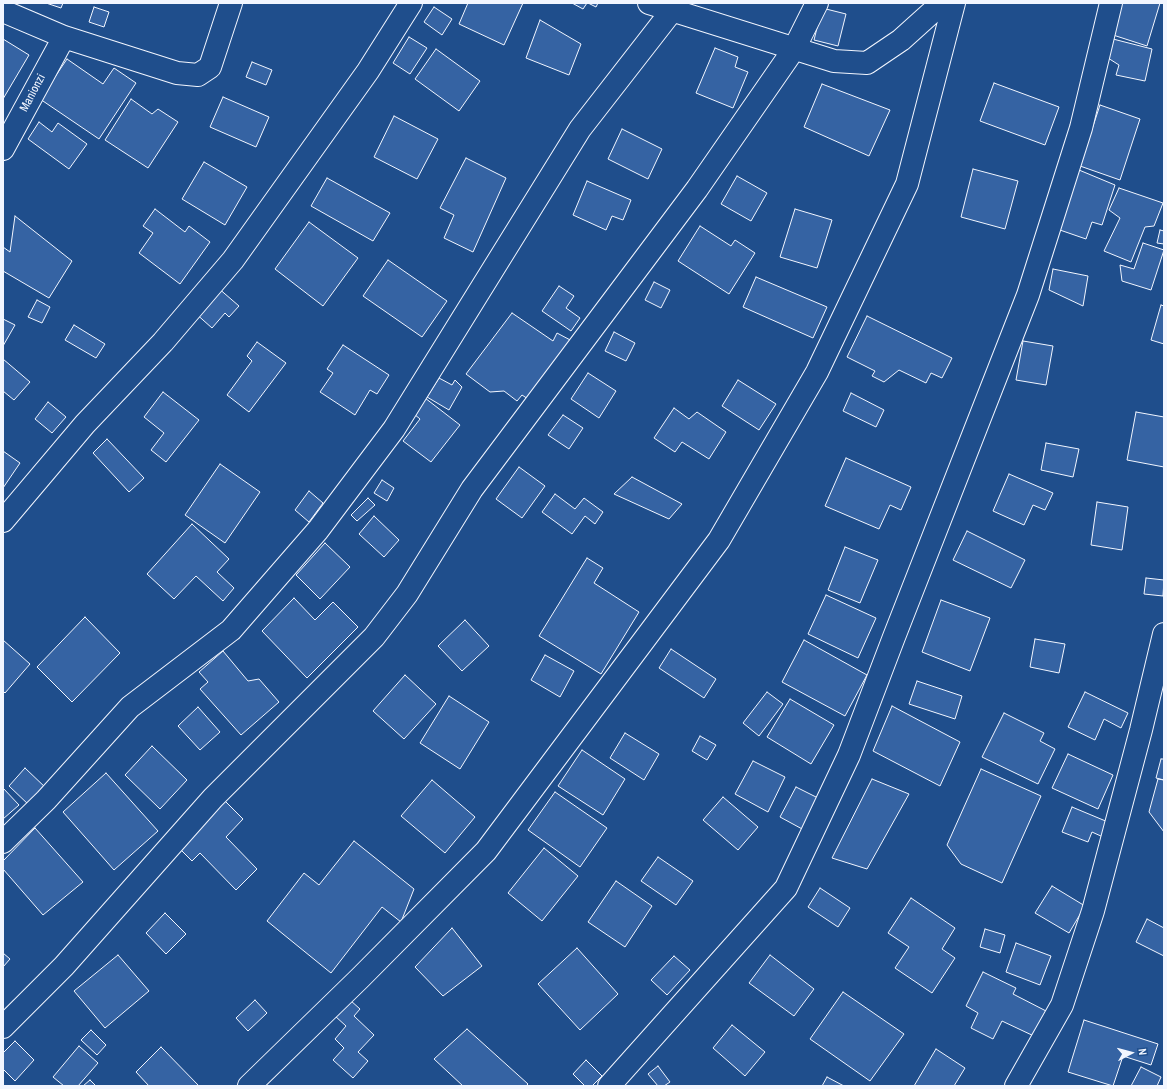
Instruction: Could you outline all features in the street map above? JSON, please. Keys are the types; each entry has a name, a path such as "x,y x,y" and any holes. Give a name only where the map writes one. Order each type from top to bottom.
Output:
{"street":[{"path":"3,11 64,37 177,73 198,75 210,67 231,3"},
{"path":"3,521 85,424 164,342 233,260 368,71 411,3"},
{"path":"649,3 675,7 794,49 834,61 867,64 901,40 942,3"},
{"path":"3,1027 64,966 212,798 374,637 407,594 472,489 697,189 794,49 817,3"},
{"path":"249,1086 486,852 719,540 817,372 907,184 954,3"},
{"path":"609,1086 786,888 849,755 1028,296 1081,128 1111,3"},
{"path":"3,842 46,800 130,707 231,630 318,530 394,429 580,129 675,7"},
{"name":"Manionzi","path":"3,149 64,37"},
{"path":"1016,1086 1062,1005 1090,918 1141,730 1164,634"}],"building":[{"path":"46,3 63,3 61,8"},
{"path":"468,3 523,3 504,45 459,24"},
{"path":"572,3 587,3 583,9"},
{"path":"588,3 598,3 596,7"},
{"path":"1120,3 1160,3 1147,46 1110,34"},
{"path":"94,7 109,12 104,27 89,22"},
{"path":"434,7 452,19 442,35 424,22"},
{"path":"822,8 846,14 838,46 814,40"},
{"path":"540,20 581,44 569,75 526,58"},
{"path":"409,37 427,48 410,74 393,63"},
{"path":"3,39 29,55 3,99"},
{"path":"1113,39 1152,49 1145,81 1116,75 1119,65 1108,58"},
{"path":"715,48 738,57 735,67 748,72 733,108 696,93"},
{"path":"436,49 480,81 459,111 415,79"},
{"path":"67,59 103,84 114,68 136,83 99,139 40,99"},
{"path":"252,62 272,70 266,85 246,77"},
{"path":"994,83 1059,107 1045,145 980,121"},
{"path":"822,84 890,110 869,156 804,127"},
{"path":"223,97 269,117 256,147 210,127"},
{"path":"131,99 152,114 158,109 178,122 148,168 105,140"},
{"path":"1100,105 1140,119 1120,180 1080,166"},
{"path":"394,116 438,139 417,179 374,157"},
{"path":"39,122 52,132 58,123 87,144 69,169 28,139"},
{"path":"622,129 662,149 648,179 608,159"},
{"path":"466,158 506,178 473,252 444,238 454,215 440,208"},
{"path":"204,162 247,187 225,225 182,199"},
{"path":"973,169 1018,181 1005,229 961,217"},
{"path":"1079,170 1115,185 1102,225 1092,222 1086,239 1057,229"},
{"path":"737,176 767,193 751,221 721,204"},
{"path":"327,178 390,213 373,241 311,206"},
{"path":"587,181 631,200 623,220 612,216 606,230 573,215"},
{"path":"1119,188 1163,203 1154,226 1145,227 1131,262 1104,251 1120,218 1109,210"},
{"path":"155,209 185,232 189,226 210,242 180,284 139,253 153,233 143,226"},
{"path":"795,209 832,220 817,268 780,257"},
{"path":"15,216 72,261 49,298 3,271 3,247 10,252"},
{"path":"309,222 358,258 323,306 275,269"},
{"path":"700,226 731,246 735,240 755,253 729,294 678,261"},
{"path":"1160,230 1164,231 1164,244 1157,243"},
{"path":"1143,243 1164,250 1151,290 1122,281 1120,265 1134,269"},
{"path":"388,260 447,301 422,337 363,296"},
{"path":"1053,269 1088,276 1083,306 1049,290"},
{"path":"756,277 827,307 813,338 743,307"},
{"path":"654,282 670,290 661,308 645,300"},
{"path":"559,286 574,296 566,308 580,318 571,331 542,311"},
{"path":"217,287 239,306 229,317 225,313 212,328 194,312"},
{"path":"37,300 50,307 42,323 28,317"},
{"path":"1161,305 1164,306 1164,344 1151,340"},
{"path":"512,313 553,341 557,333 574,342 531,401 522,395 517,401 504,391 490,392 466,374"},
{"path":"867,316 952,358 942,378 931,373 926,383 899,370 884,382 872,376 875,371 847,357"},
{"path":"3,319 15,325 3,346"},
{"path":"74,325 105,344 96,358 65,340"},
{"path":"614,332 635,343 626,361 605,351"},
{"path":"1023,341 1053,346 1046,385 1016,380"},
{"path":"257,342 286,363 249,412 227,395 252,361 247,356"},
{"path":"343,345 389,375 377,394 370,390 355,415 320,392 333,373 327,369"},
{"path":"3,359 30,382 14,400 3,391"},
{"path":"588,373 616,391 599,418 571,399"},
{"path":"439,378 452,385 455,380 462,387 449,410 427,397"},
{"path":"738,380 776,404 759,430 722,406"},
{"path":"163,392 199,420 166,462 151,450 164,433 144,417"},
{"path":"851,393 884,410 876,427 843,411"},
{"path":"425,398 460,425 431,462 403,441 420,419 414,414"},
{"path":"48,402 66,417 52,433 35,419"},
{"path":"674,408 689,419 697,412 726,432 709,459 682,442 675,452 654,438"},
{"path":"1136,412 1164,417 1164,467 1127,460"},
{"path":"563,415 583,428 569,449 548,435"},
{"path":"107,439 144,478 129,492 93,453"},
{"path":"1046,443 1079,449 1073,477 1041,470"},
{"path":"3,451 20,463 3,488"},
{"path":"846,458 911,487 901,510 890,505 879,529 825,506"},
{"path":"220,464 260,492 225,543 185,515"},
{"path":"519,467 545,486 522,518 496,499"},
{"path":"1009,474 1053,493 1045,510 1033,505 1024,525 993,511"},
{"path":"632,477 682,504 669,519 614,494"},
{"path":"382,480 394,488 387,501 374,493"},
{"path":"309,491 323,503 309,522 295,510"},
{"path":"555,494 575,509 584,498 603,512 595,524 585,516 572,534 542,512"},
{"path":"368,498 375,505 357,521 351,515"},
{"path":"1097,502 1128,507 1122,550 1091,545"},
{"path":"374,516 399,540 384,557 359,534"},
{"path":"192,524 229,559 217,572 234,588 223,601 196,576 174,599 147,574"},
{"path":"967,531 1025,560 1011,588 953,560"},
{"path":"325,543 350,567 320,599 296,575"},
{"path":"845,547 878,560 860,603 828,590"},
{"path":"587,558 603,568 594,583 639,612 601,674 539,636"},
{"path":"1146,578 1164,580 1163,596 1144,594"},
{"path":"826,595 876,618 858,658 808,634"},
{"path":"294,598 315,620 333,602 358,627 307,678 262,631"},
{"path":"941,600 990,618 970,671 922,652"},
{"path":"85,617 120,653 72,702 37,667"},
{"path":"465,620 489,646 462,671 438,646"},
{"path":"1035,639 1065,644 1059,673 1030,667"},
{"path":"3,640 30,664 5,693 3,691"},
{"path":"804,640 867,675 845,716 782,682"},
{"path":"671,649 716,679 704,698 659,668"},
{"path":"223,651 248,681 259,679 279,702 241,735 200,689 208,682 199,672"},
{"path":"545,655 574,671 560,697 531,680"},
{"path":"405,675 436,704 404,739 373,711"},
{"path":"917,681 962,696 955,719 909,704"},
{"path":"767,692 783,704 759,736 743,723"},
{"path":"1085,692 1128,713 1121,728 1104,719 1095,740 1068,727"},
{"path":"449,696 489,722 460,769 420,743"},
{"path":"790,699 834,725 811,764 767,737"},
{"path":"892,706 960,742 940,786 873,751"},
{"path":"198,707 220,732 200,750 178,726"},
{"path":"1004,713 1044,733 1040,741 1055,749 1038,784 982,757"},
{"path":"625,733 659,754 644,780 610,758"},
{"path":"700,736 716,745 707,760 692,751"},
{"path":"152,746 187,780 160,809 125,775"},
{"path":"582,750 625,779 603,815 558,786"},
{"path":"1068,754 1113,775 1098,809 1052,788"},
{"path":"1161,759 1164,759 1164,780 1156,778"},
{"path":"753,761 785,777 768,812 735,794"},
{"path":"25,768 47,789 30,806 9,786"},
{"path":"981,769 1041,796 1002,883 961,864 947,845"},
{"path":"106,773 158,831 114,870 63,812"},
{"path":"872,779 909,794 867,869 832,858"},
{"path":"1158,779 1164,780 1164,832 1149,812"},
{"path":"432,780 475,817 445,853 401,816"},
{"path":"796,787 820,799 804,830 780,817"},
{"path":"3,788 19,805 3,819"},
{"path":"555,792 607,828 580,867 528,830"},
{"path":"723,797 758,827 738,850 703,820"},
{"path":"222,798 243,819 226,837 257,869 236,890 200,853 192,861 176,845"},
{"path":"1072,807 1108,822 1103,837 1092,832 1088,842 1062,832"},
{"path":"35,828 83,882 43,915 3,869 3,861"},
{"path":"354,841 414,889 401,922 382,907 331,973 267,921 304,873 319,885"},
{"path":"544,848 578,876 542,921 508,893"},
{"path":"658,857 693,881 676,905 641,881"},
{"path":"616,881 652,906 625,947 588,922"},
{"path":"1052,886 1085,906 1069,933 1035,913"},
{"path":"820,888 850,908 838,927 808,907"},
{"path":"911,898 955,928 942,949 955,958 932,993 895,968 909,947 888,933"},
{"path":"165,913 186,934 166,954 146,933"},
{"path":"1147,919 1164,928 1164,956 1136,942"},
{"path":"452,928 482,966 443,996 415,967"},
{"path":"985,929 1005,935 1000,953 980,947"},
{"path":"1016,943 1051,956 1040,985 1006,972"},
{"path":"577,948 618,994 580,1030 538,984"},
{"path":"3,953 10,959 3,967"},
{"path":"118,955 149,991 105,1028 74,991"},
{"path":"770,955 814,989 794,1016 749,983"},
{"path":"674,956 690,970 667,995 651,980"},
{"path":"983,972 1016,988 1013,994 1048,1012 1036,1037 1002,1021 993,1039 971,1028 978,1013 966,1006"},
{"path":"843,992 904,1034 870,1081 810,1039"},
{"path":"255,1000 267,1013 248,1031 236,1018"},
{"path":"350,1000 360,1009 354,1016 374,1035 358,1052 368,1061 353,1078 333,1060 344,1048 335,1039 346,1026 335,1016"},
{"path":"1084,1020 1158,1044 1151,1065 1123,1056 1113,1086 1068,1072"},
{"path":"732,1025 765,1052 745,1076 713,1048"},
{"path":"467,1029 528,1084 526,1086 463,1086 434,1059"},
{"path":"91,1030 106,1045 97,1055 81,1040"},
{"path":"15,1041 34,1060 15,1081 3,1069 3,1053"},
{"path":"79,1046 98,1063 78,1086 64,1086 53,1077"},
{"path":"161,1047 199,1086 149,1086 136,1072"},
{"path":"936,1049 965,1068 954,1086 914,1086"},
{"path":"586,1060 602,1076 592,1086 585,1086 573,1074"},
{"path":"658,1066 670,1082 664,1086 658,1086 648,1074"},
{"path":"1141,1067 1161,1077 1157,1086 1131,1086"},
{"path":"827,1077 844,1086 822,1086"},
{"path":"90,1080 96,1086 83,1086"}]}
